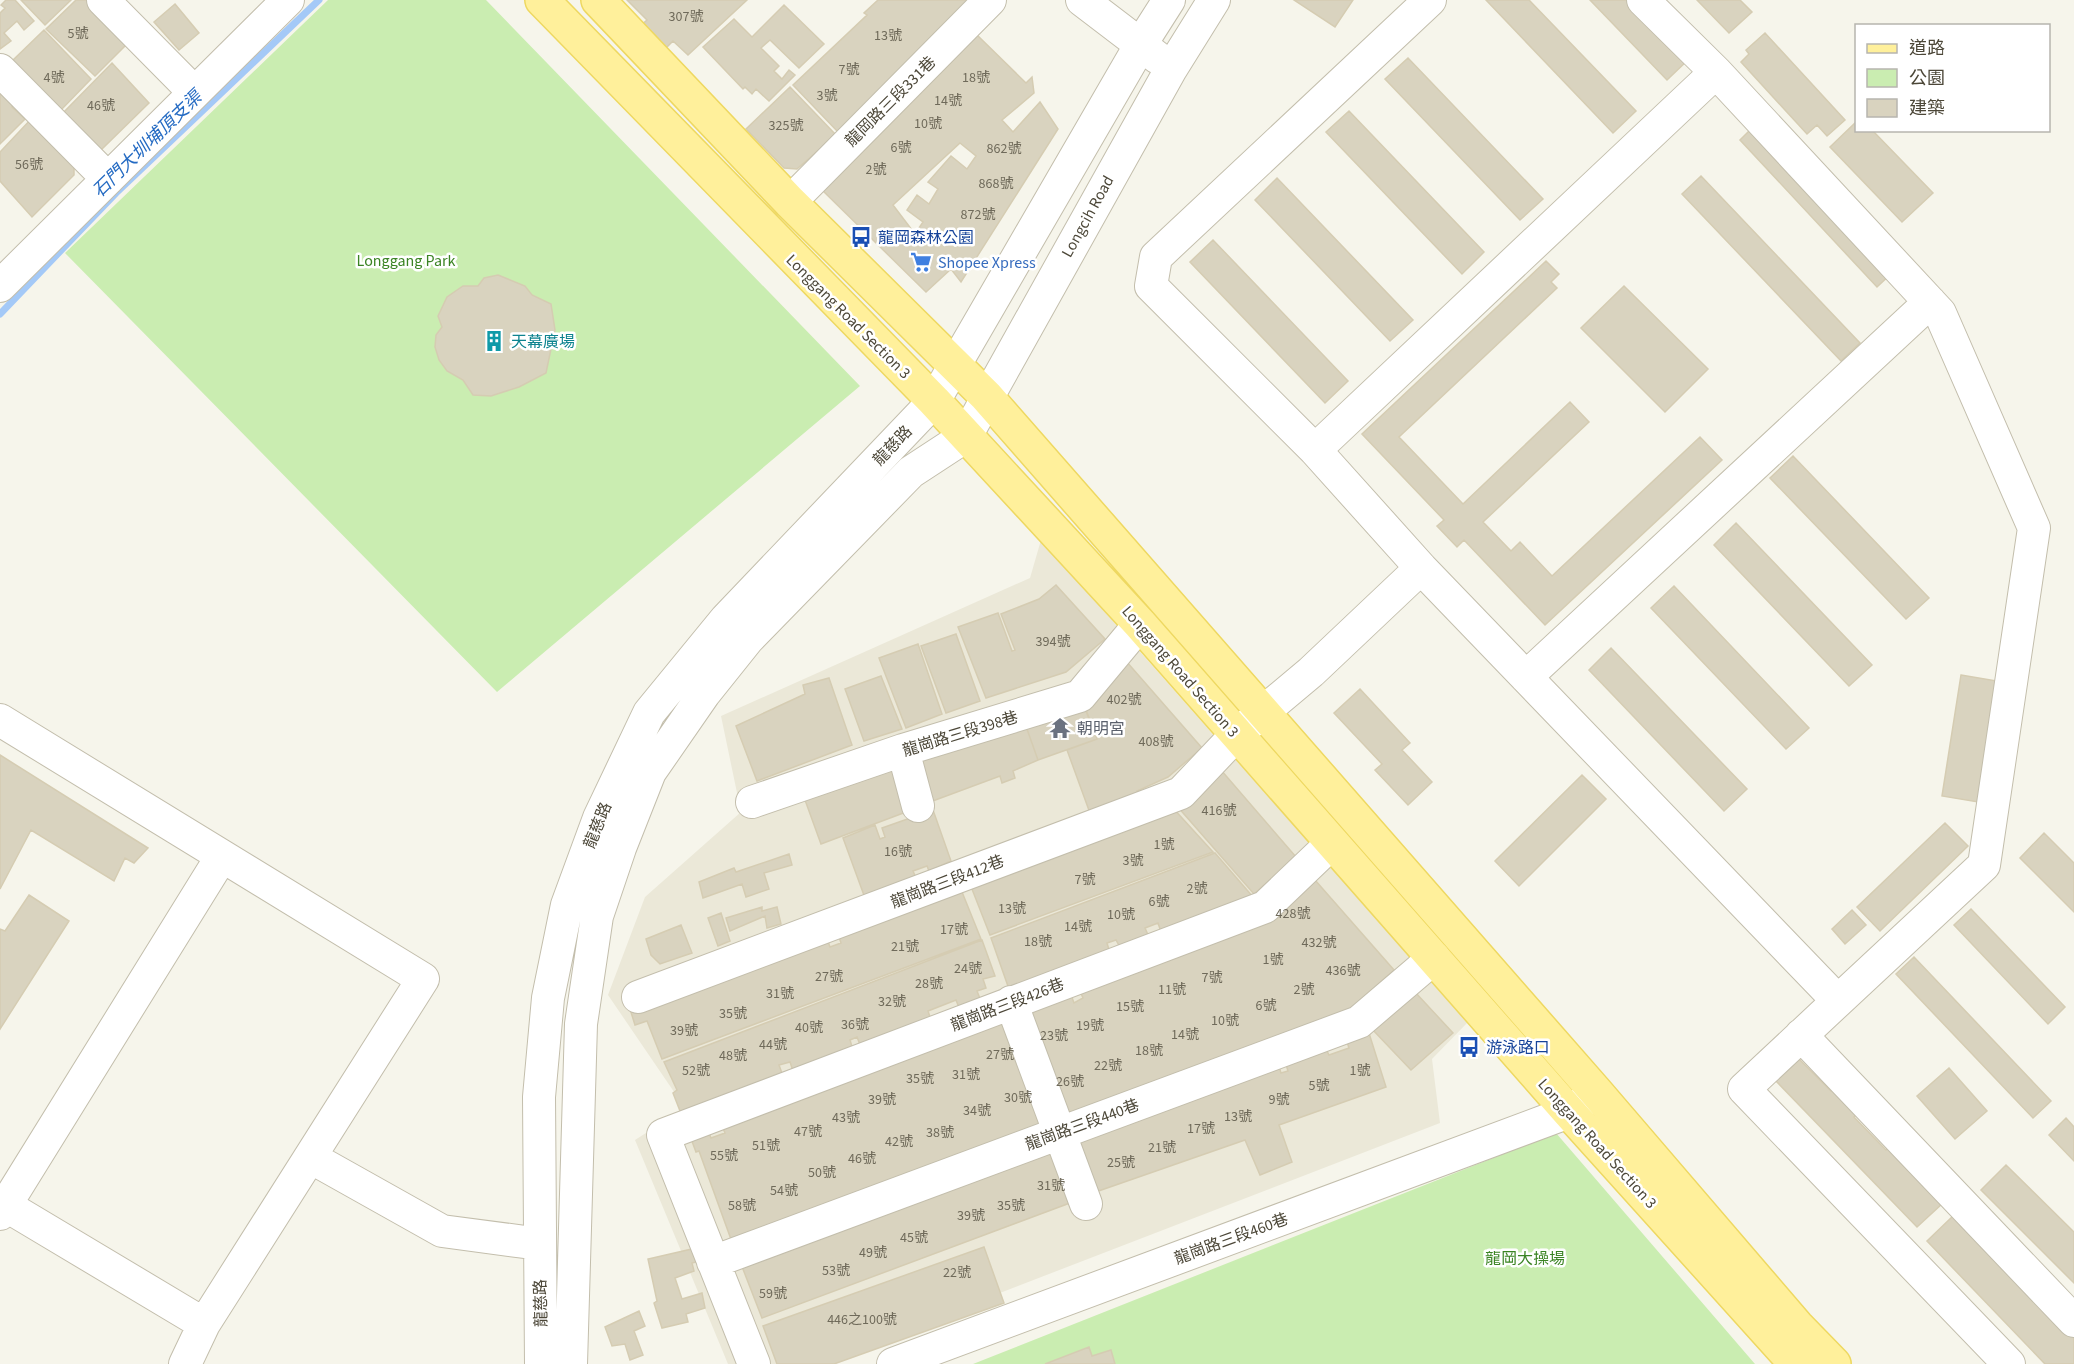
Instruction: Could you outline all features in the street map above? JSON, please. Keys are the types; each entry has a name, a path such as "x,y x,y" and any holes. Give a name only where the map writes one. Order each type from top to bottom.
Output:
{"main road":[{"name":"Longgang Road Section 3","path":"542,0 934,401 1140,624 1569,1112 1796,1364"},
{"name":"Longgang Road Section 3","path":"598,0 790,202 986,396 1597,1093 1797,1326 1834,1364"}],"street":[{"path":"103,0 194,93"},
{"path":"0,286 288,0"},
{"name":"龍岡路三段331巷","path":"790,202 990,0"},
{"path":"1082,0 1171,69"},
{"path":"934,401 1141,44 1169,0"},
{"name":"Longcih Road","path":"966,436 986,396 1171,69 1214,0"},
{"path":"1430,0 1156,257 1151,285 1315,450 1421,568 1838,1001"},
{"path":"1642,0 1716,72 1940,313 2034,528 1984,865 1744,1089 2009,1364"},
{"path":"0,70 108,179"},
{"path":"1315,450 1716,72"},
{"path":"1527,677 1930,302"},
{"name":"龍慈路","path":"541,1364 539,1097 548,998 567,905 598,818 649,713 734,610 934,401"},
{"name":"龍慈路","path":"571,1364 580,1023 597,916 620,848 650,772 704,694 748,639 911,472 966,436"},
{"name":"龍崗路三段412巷","path":"638,997 1181,793 1237,734 1421,568"},
{"name":"龍崗路三段398巷","path":"752,802 903,750 1080,696 1140,624"},
{"path":"0,720 423,979 204,1324 184,1364"},
{"path":"903,750 918,806"},
{"name":"龍崗路三段426巷","path":"713,1262 663,1135 1266,907 1332,843"},
{"path":"204,1324 2,1207 222,856"},
{"name":"龍崗路三段440巷","path":"713,1262 1359,1022 1434,958"},
{"path":"1011,1002 1086,1204"},
{"path":"1801,1035 2074,1321"},
{"name":"龍崗路三段460巷","path":"893,1364 1569,1112 1597,1093"},
{"path":"310,1157 442,1231 540,1244"},
{"path":"713,1262 754,1364"}],"shaded area":[{"path":"1041,540 1468,1022 1432,1059 1440,1123 816,1364 728,1364 635,1140 685,1108 608,995 645,897 741,812 721,716 1030,578"}],"green space":[{"name":"Longgang Park","path":"328,0 486,0 860,386 497,692 65,253"},
{"name":"龍岡大操場","path":"1556,1133 1755,1364 973,1364"}],"building":[{"path":"6,0 15,0 34,21 24,30 17,21 4,33 11,41 0,49 0,13 5,8 1,5"},
{"path":"21,0 71,0 45,25"},
{"path":"76,0 93,0 131,40 95,76 46,29"},
{"path":"627,0 747,0 688,55 673,41 665,49 640,26 647,20"},
{"path":"878,0 975,0 838,132 793,85 867,15 864,13"},
{"path":"1294,0 1353,0 1335,27"},
{"path":"1486,0 1529,0 1636,111 1613,133"},
{"path":"1590,0 1634,0 1690,58 1667,80"},
{"path":"1697,0 1740,0 1752,12 1729,33"},
{"path":"175,4 199,33 179,50 154,22"},
{"path":"784,5 824,44 799,68 770,40 761,48 779,66 774,71 782,79 789,70 795,75 769,101 756,89 752,94 745,87 743,89 703,47 734,19 752,37"},
{"path":"44,30 91,79 61,110 12,61"},
{"path":"975,33 1026,83 1032,77 1034,93 1002,120 1013,132 1040,102 1058,129 961,282 951,269 926,292 818,186","holes":["960,143 976,156 967,169 951,156 928,182 938,189 929,204 917,195 907,210 923,222 915,234 893,205"]},
{"path":"1765,33 1845,120 1827,136 1817,125 1807,134 1741,62 1749,54 1746,50"},
{"path":"1408,58 1543,199 1520,220 1385,79"},
{"path":"112,63 149,103 102,149 88,149 58,118"},
{"path":"0,86 15,104 12,107 25,119 0,144"},
{"path":"790,87 836,135 797,169 784,168 746,129"},
{"path":"1349,111 1484,252 1462,274 1326,132"},
{"path":"32,118 74,162 74,175 32,217 0,181 0,152"},
{"path":"1855,123 1855,132 1874,132 1933,193 1902,222 1830,147"},
{"path":"1755,125 1893,272 1877,287 1740,140"},
{"path":"1701,176 1860,343 1841,361 1682,194"},
{"path":"1277,178 1413,320 1390,341 1255,200"},
{"path":"1213,240 1348,381 1325,403 1190,262"},
{"path":"1546,261 1559,274 1551,282 1557,288 1399,437 1463,504 1570,402 1589,422 1483,522 1511,551 1520,542 1552,576 1700,437 1722,460 1545,625 1464,540 1457,547 1437,526 1444,520 1362,434"},
{"name":"天幕廣場","path":"498,275 525,286 532,295 551,304 555,330 546,373 519,387 491,396 473,395 463,380 447,371 439,360 435,347 436,335 442,327 438,316 447,297 463,286 478,286 484,278"},
{"path":"1624,286 1708,369 1665,412 1581,328"},
{"path":"1793,456 1929,598 1906,619 1770,478"},
{"path":"1736,523 1872,665 1849,686 1714,545"},
{"path":"1056,585 1105,639 1066,672 986,698 958,627 998,613 1012,651 1015,650 1001,614 1039,599"},
{"path":"1674,586 1809,728 1786,749 1651,608"},
{"path":"956,634 980,701 946,713 921,646"},
{"path":"918,644 942,714 906,728 879,658"},
{"path":"1611,648 1747,789 1724,811 1589,670"},
{"path":"1126,661 1202,748 1168,777 1137,791 1140,796 1090,813 1067,750 1097,739 1082,699"},
{"path":"1961,675 1997,681 1978,802 1942,796"},
{"path":"881,676 902,729 864,741 845,689"},
{"path":"829,678 852,745 757,781 736,726 805,694 803,685"},
{"path":"1360,689 1410,743 1402,750 1432,782 1408,805 1375,770 1382,764 1334,713"},
{"name":"朝明宮","path":"1080,696 1097,739 1038,760 1023,718"},
{"path":"1023,718 1038,760 1013,771 1015,778 1002,783 1000,776 930,802 914,759"},
{"path":"0,755 148,848 134,863 125,858 114,881 31,830 0,889"},
{"path":"891,768 906,812 821,844 805,800"},
{"path":"1221,770 1296,857 1254,894 1177,806"},
{"path":"1582,775 1606,799 1519,886 1495,861"},
{"path":"1172,807 1213,852 990,935 970,884"},
{"path":"933,810 951,861 929,871 927,866 913,871 916,878 865,898 843,838 875,825 880,839 885,837 882,828"},
{"path":"1945,823 1968,846 1880,931 1857,907"},
{"path":"2044,833 2074,863 2074,912 2020,858"},
{"path":"1215,853 1253,897 1161,932 1158,923 1145,928 1149,937 1121,949 1116,940 1107,943 1110,953 1009,989 991,938"},
{"path":"789,854 792,865 764,873 769,889 746,897 742,884 703,898 699,882 734,868 736,872"},
{"path":"1315,880 1394,970 1346,1013 1059,1120 1020,1012 1070,992 1074,1003 1083,998 1079,989"},
{"path":"960,887 981,939 662,1059 647,1021 635,1025 630,1009 826,936 830,947 841,943 838,934"},
{"path":"29,895 69,921 0,1029 0,929 5,931"},
{"path":"762,907 762,911 777,907 781,924 767,928 765,916 730,931 726,918"},
{"path":"1971,909 2065,1007 2048,1024 1954,925"},
{"path":"1852,910 1866,925 1845,944 1832,929"},
{"path":"721,913 730,941 718,946 708,918"},
{"path":"681,925 692,953 660,964 651,955 646,939"},
{"path":"982,940 995,976 983,979 986,988 977,991 981,1001 960,1010 956,1000 928,1011 931,1020 861,1047 857,1037 850,1040 853,1050 794,1074 790,1062 779,1065 783,1076 682,1116 673,1093 677,1090 664,1062"},
{"path":"1914,957 2051,1101 2033,1118 1896,974"},
{"path":"1415,992 1453,1033 1411,1070 1372,1029"},
{"path":"1009,1015 1049,1123 732,1242 699,1151 696,1152 690,1136 707,1128 711,1138 725,1133 721,1123"},
{"path":"1368,1030 1386,1087 1279,1125 1292,1162 1260,1175 1245,1140 1087,1195 1067,1141 1278,1063 1281,1073 1288,1071 1285,1061 1325,1047 1329,1055 1349,1048 1346,1039"},
{"path":"1798,1058 1831,1091 1835,1087 1859,1112 1854,1117 1886,1150 1894,1142 1942,1204 1917,1227 1775,1080"},
{"path":"1949,1068 1987,1111 1955,1139 1917,1096"},
{"path":"2066,1118 2074,1127 2074,1161 2049,1135"},
{"path":"1058,1146 1078,1200 762,1318 741,1264"},
{"path":"2006,1165 2074,1232 2074,1283 1981,1190"},
{"path":"1954,1215 2074,1332 2074,1364 2045,1364 1927,1241"},
{"path":"984,1247 1004,1303 834,1364 777,1364 763,1326"},
{"path":"692,1249 696,1262 692,1263 694,1271 675,1278 682,1299 702,1293 705,1308 686,1314 688,1322 662,1328 654,1303 657,1301 648,1259"},
{"path":"639,1311 645,1326 634,1331 643,1355 630,1360 625,1344 612,1346 605,1327"},
{"path":"1089,1347 1092,1356 1111,1350 1115,1364 1045,1364"}],"waterway":[{"name":"石門大圳埔頂支渠","path":"0,314 116,193 319,0"}],"place":[{"name":"龍岡森林公園","path":"861,237"},
{"name":"Shopee Xpress","path":"921,262"},
{"name":"天幕廣場","path":"494,341"},
{"name":"朝明宮","path":"1060,728"},
{"name":"游泳路口","path":"1469,1047"}]}
